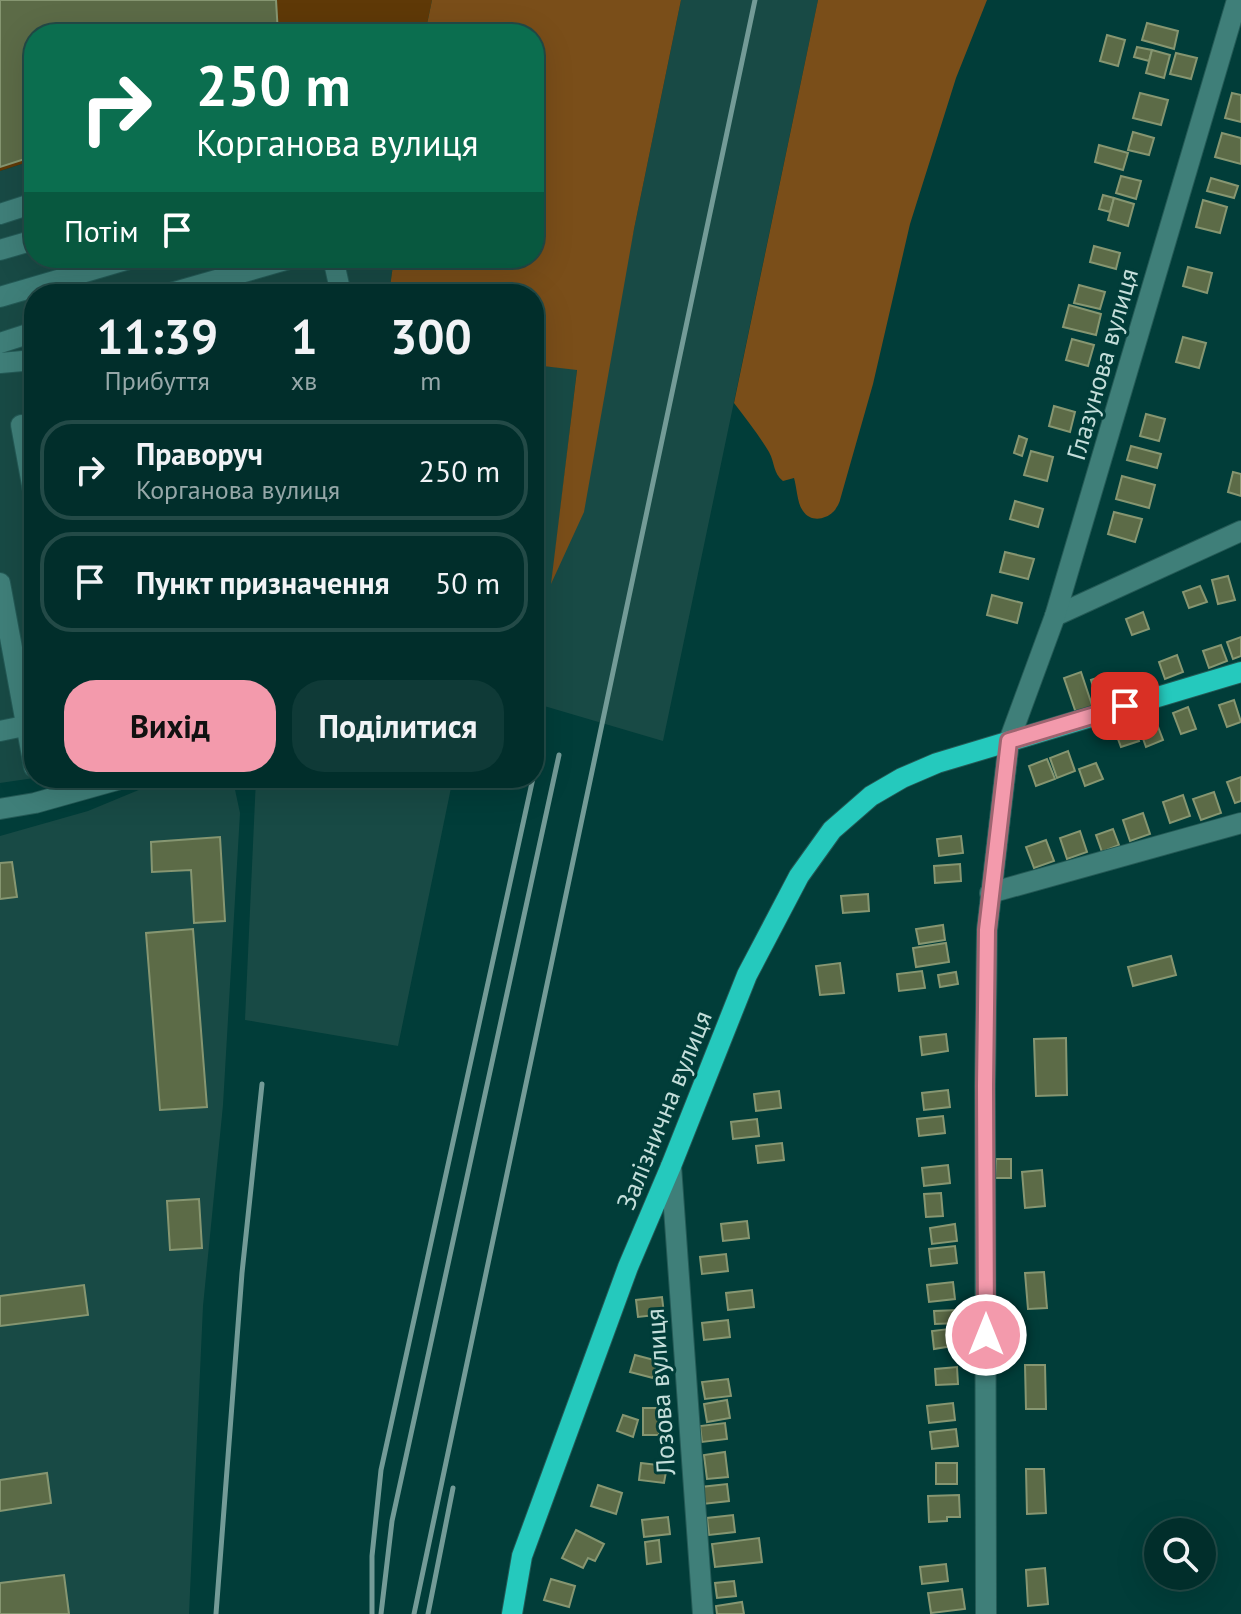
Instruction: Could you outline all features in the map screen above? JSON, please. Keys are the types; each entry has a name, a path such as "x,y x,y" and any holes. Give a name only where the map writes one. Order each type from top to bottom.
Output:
{"main road":[{"name":"Залізнична вулиця","path":"512,1614 522,1556 628,1267 747,975 799,876 832,830 871,796 937,763 1241,672"}],"street":[{"name":"Глазунова вулиця","path":"986,1614 987,930 1009,741 1055,616 1237,0"},
{"path":"0,214 24,206"},
{"path":"0,250 24,243"},
{"path":"44,284 99,268"},
{"path":"202,284 258,268"},
{"path":"0,297 24,290"},
{"path":"0,343 24,335"},
{"path":"0,363 24,361"},
{"path":"0,429 24,425"},
{"path":"1055,616 1241,531"},
{"path":"0,583 24,697"},
{"path":"0,731 24,726"},
{"path":"40,788 43,801"},
{"path":"0,809 89,788"},
{"path":"990,893 1241,823"},
{"name":"Лозова вулиця","path":"671,1166 703,1614"}],"shaded area":[{"path":"0,0 432,0 427,24 24,24 24,163 0,171"},
{"path":"432,0 681,0 634,229 584,512 551,584 577,370 544,366 544,284 390,284 393,268 544,268 544,24 427,24"},
{"path":"681,0 818,0 663,741 544,706 544,366 577,369 552,581 634,229"},
{"path":"818,0 987,0 956,78 910,224 873,384 840,501 830,515 818,519 803,511 794,478 783,481 780,478 769,452 734,403"},
{"path":"24,163 24,268 393,268 390,284 24,284 24,779 0,783 0,171"},
{"path":"144,788 235,788 240,813 223,1105 203,1306 189,1614 0,1614 0,836 88,811"},
{"path":"256,788 451,788 398,1046 245,1020"}],"building":[{"path":"0,0 276,0 277,24 24,24 24,159 0,167"},
{"path":"1147,23 1178,31 1174,49 1142,40"},
{"path":"1107,35 1125,40 1118,66 1100,61"},
{"path":"1137,47 1152,50 1149,61 1134,57"},
{"path":"1152,50 1170,55 1164,78 1146,73"},
{"path":"1176,53 1197,58 1191,79 1170,74"},
{"path":"1140,93 1168,100 1161,125 1133,118"},
{"path":"1232,93 1241,95 1241,122 1225,118"},
{"path":"1133,132 1154,138 1149,155 1128,150"},
{"path":"1222,133 1241,138 1241,164 1215,157"},
{"path":"1099,145 1128,153 1123,170 1095,162"},
{"path":"1121,176 1141,181 1136,199 1116,193"},
{"path":"1211,178 1238,186 1234,198 1207,191"},
{"path":"1103,195 1114,198 1110,212 1099,209"},
{"path":"1114,198 1134,204 1128,226 1108,220"},
{"path":"1203,200 1227,207 1220,233 1196,227"},
{"path":"1094,246 1120,253 1116,269 1090,262"},
{"path":"1188,267 1212,273 1207,293 1183,286"},
{"path":"1079,285 1105,292 1100,309 1074,303"},
{"path":"1069,305 1101,314 1096,335 1063,327"},
{"path":"1183,337 1206,343 1199,368 1176,362"},
{"path":"1072,339 1094,345 1088,366 1066,360"},
{"path":"1054,406 1075,412 1070,432 1049,426"},
{"path":"1146,414 1165,419 1159,441 1140,436"},
{"path":"1019,436 1027,439 1022,456 1014,453"},
{"path":"1131,446 1161,454 1157,468 1127,460"},
{"path":"1031,451 1053,457 1047,481 1024,475"},
{"path":"1233,472 1241,474 1241,496 1228,492"},
{"path":"1122,476 1155,485 1149,508 1116,499"},
{"path":"1015,501 1043,509 1038,527 1010,519"},
{"path":"1114,512 1142,519 1135,542 1108,534"},
{"path":"1005,552 1034,559 1028,579 1000,572"},
{"path":"1228,576 1235,600 1218,604 1212,580"},
{"path":"1200,586 1207,602 1189,608 1183,592"},
{"path":"992,595 1022,603 1017,623 987,615"},
{"path":"1143,612 1149,629 1132,635 1126,619"},
{"path":"1241,637 1241,656 1233,659 1227,642"},
{"path":"1221,645 1227,661 1209,668 1203,651"},
{"path":"1177,655 1183,672 1165,679 1159,662"},
{"path":"1081,672 1093,708 1076,713 1064,678"},
{"path":"1109,674 1116,697 1098,703 1091,680"},
{"path":"1234,700 1241,722 1227,727 1219,705"},
{"path":"1188,707 1196,729 1181,734 1173,713"},
{"path":"1133,724 1139,741 1121,747 1115,731"},
{"path":"1157,724 1163,740 1146,747 1140,730"},
{"path":"1068,751 1075,771 1057,778 1050,758"},
{"path":"1047,759 1055,779 1036,786 1029,766"},
{"path":"1096,763 1103,779 1085,786 1079,769"},
{"path":"1241,777 1241,801 1235,803 1227,782"},
{"path":"1214,792 1221,813 1201,820 1193,799"},
{"path":"1183,795 1190,816 1170,823 1163,802"},
{"path":"1143,813 1150,834 1130,841 1123,820"},
{"path":"1113,829 1119,845 1102,852 1096,835"},
{"path":"1080,831 1087,852 1067,859 1060,838"},
{"path":"961,836 963,853 939,856 937,839"},
{"path":"220,837 225,921 194,923 191,870 152,872 151,842"},
{"path":"1046,840 1054,861 1034,868 1026,847"},
{"path":"12,862 17,897 0,899 0,863"},
{"path":"960,864 961,881 935,883 934,866"},
{"path":"868,894 869,911 843,913 841,896"},
{"path":"943,925 945,940 919,944 916,929"},
{"path":"193,929 207,1107 160,1110 146,933"},
{"path":"946,943 949,962 916,967 913,948"},
{"path":"1171,956 1176,975 1133,986 1128,967"},
{"path":"840,963 844,993 820,995 816,966"},
{"path":"922,971 925,988 899,991 897,974"},
{"path":"956,972 958,984 940,987 938,975"},
{"path":"946,1034 948,1051 922,1055 920,1037"},
{"path":"1066,1038 1067,1095 1036,1096 1034,1039"},
{"path":"948,1090 950,1107 924,1110 922,1093"},
{"path":"779,1091 781,1108 756,1111 754,1094"},
{"path":"943,1116 945,1133 919,1136 917,1119"},
{"path":"757,1119 759,1136 733,1139 731,1122"},
{"path":"782,1143 784,1160 758,1163 756,1146"},
{"path":"996,1159 1011,1159 1011,1178 995,1178"},
{"path":"948,1165 950,1183 924,1186 922,1168"},
{"path":"1042,1170 1045,1206 1025,1208 1022,1172"},
{"path":"941,1193 943,1216 926,1217 924,1194"},
{"path":"199,1199 202,1248 170,1250 167,1201"},
{"path":"747,1221 749,1238 723,1241 721,1224"},
{"path":"955,1224 957,1241 932,1244 930,1228"},
{"path":"955,1246 957,1263 931,1266 929,1249"},
{"path":"726,1254 728,1271 702,1274 700,1257"},
{"path":"1044,1272 1047,1308 1028,1309 1025,1273"},
{"path":"953,1282 955,1299 929,1302 927,1285"},
{"path":"84,1285 88,1315 0,1326 0,1296"},
{"path":"752,1290 754,1307 728,1310 726,1293"},
{"path":"662,1297 664,1314 638,1317 636,1300"},
{"path":"958,1310 958,1323 935,1324 934,1311"},
{"path":"728,1320 730,1337 704,1340 702,1323"},
{"path":"957,1328 959,1345 934,1349 932,1331"},
{"path":"635,1355 658,1361 653,1378 630,1372"},
{"path":"1025,1365 1045,1365 1046,1409 1026,1409"},
{"path":"957,1367 958,1384 936,1385 935,1369"},
{"path":"728,1379 731,1396 705,1399 702,1382"},
{"path":"727,1400 730,1418 707,1422 704,1404"},
{"path":"953,1403 955,1420 929,1423 927,1406"},
{"path":"643,1408 659,1408 659,1435 643,1435"},
{"path":"623,1415 638,1420 633,1437 617,1431"},
{"path":"725,1423 727,1439 702,1442 700,1426"},
{"path":"956,1429 958,1446 932,1449 930,1432"},
{"path":"725,1452 728,1477 707,1479 704,1455"},
{"path":"641,1463 667,1466 664,1483 639,1480"},
{"path":"936,1463 957,1463 957,1484 936,1484"},
{"path":"1026,1469 1044,1469 1046,1513 1027,1514"},
{"path":"47,1473 51,1503 0,1511 0,1480"},
{"path":"727,1484 729,1501 703,1504 701,1487"},
{"path":"598,1485 622,1493 616,1514 591,1506"},
{"path":"959,1495 960,1517 929,1522 928,1496"},
{"path":"733,1515 735,1532 709,1535 707,1518"},
{"path":"668,1517 670,1534 644,1537 642,1520"},
{"path":"576,1530 604,1544 595,1561 588,1558 583,1568 562,1558"},
{"path":"759,1538 762,1562 715,1567 712,1544"},
{"path":"659,1540 661,1562 647,1564 645,1542"},
{"path":"946,1564 948,1581 922,1584 920,1567"},
{"path":"1045,1568 1048,1604 1028,1606 1026,1570"},
{"path":"64,1575 69,1614 0,1614 0,1583"},
{"path":"551,1579 575,1586 569,1607 544,1600"},
{"path":"734,1581 736,1596 717,1598 715,1583"},
{"path":"962,1589 965,1609 931,1613 928,1593"},
{"path":"742,1602 744,1614 717,1614 716,1606"}],"railway":[{"path":"414,1614 755,0"},
{"path":"381,1614 392,1521 559,755"},
{"path":"372,1614 372,1556 381,1470 531,788"},
{"path":"216,1614 242,1273 262,1084"},
{"path":"428,1614 453,1488"}],"route":[{"path":"986,1335 987,930 1009,741 1125,706"}]}
